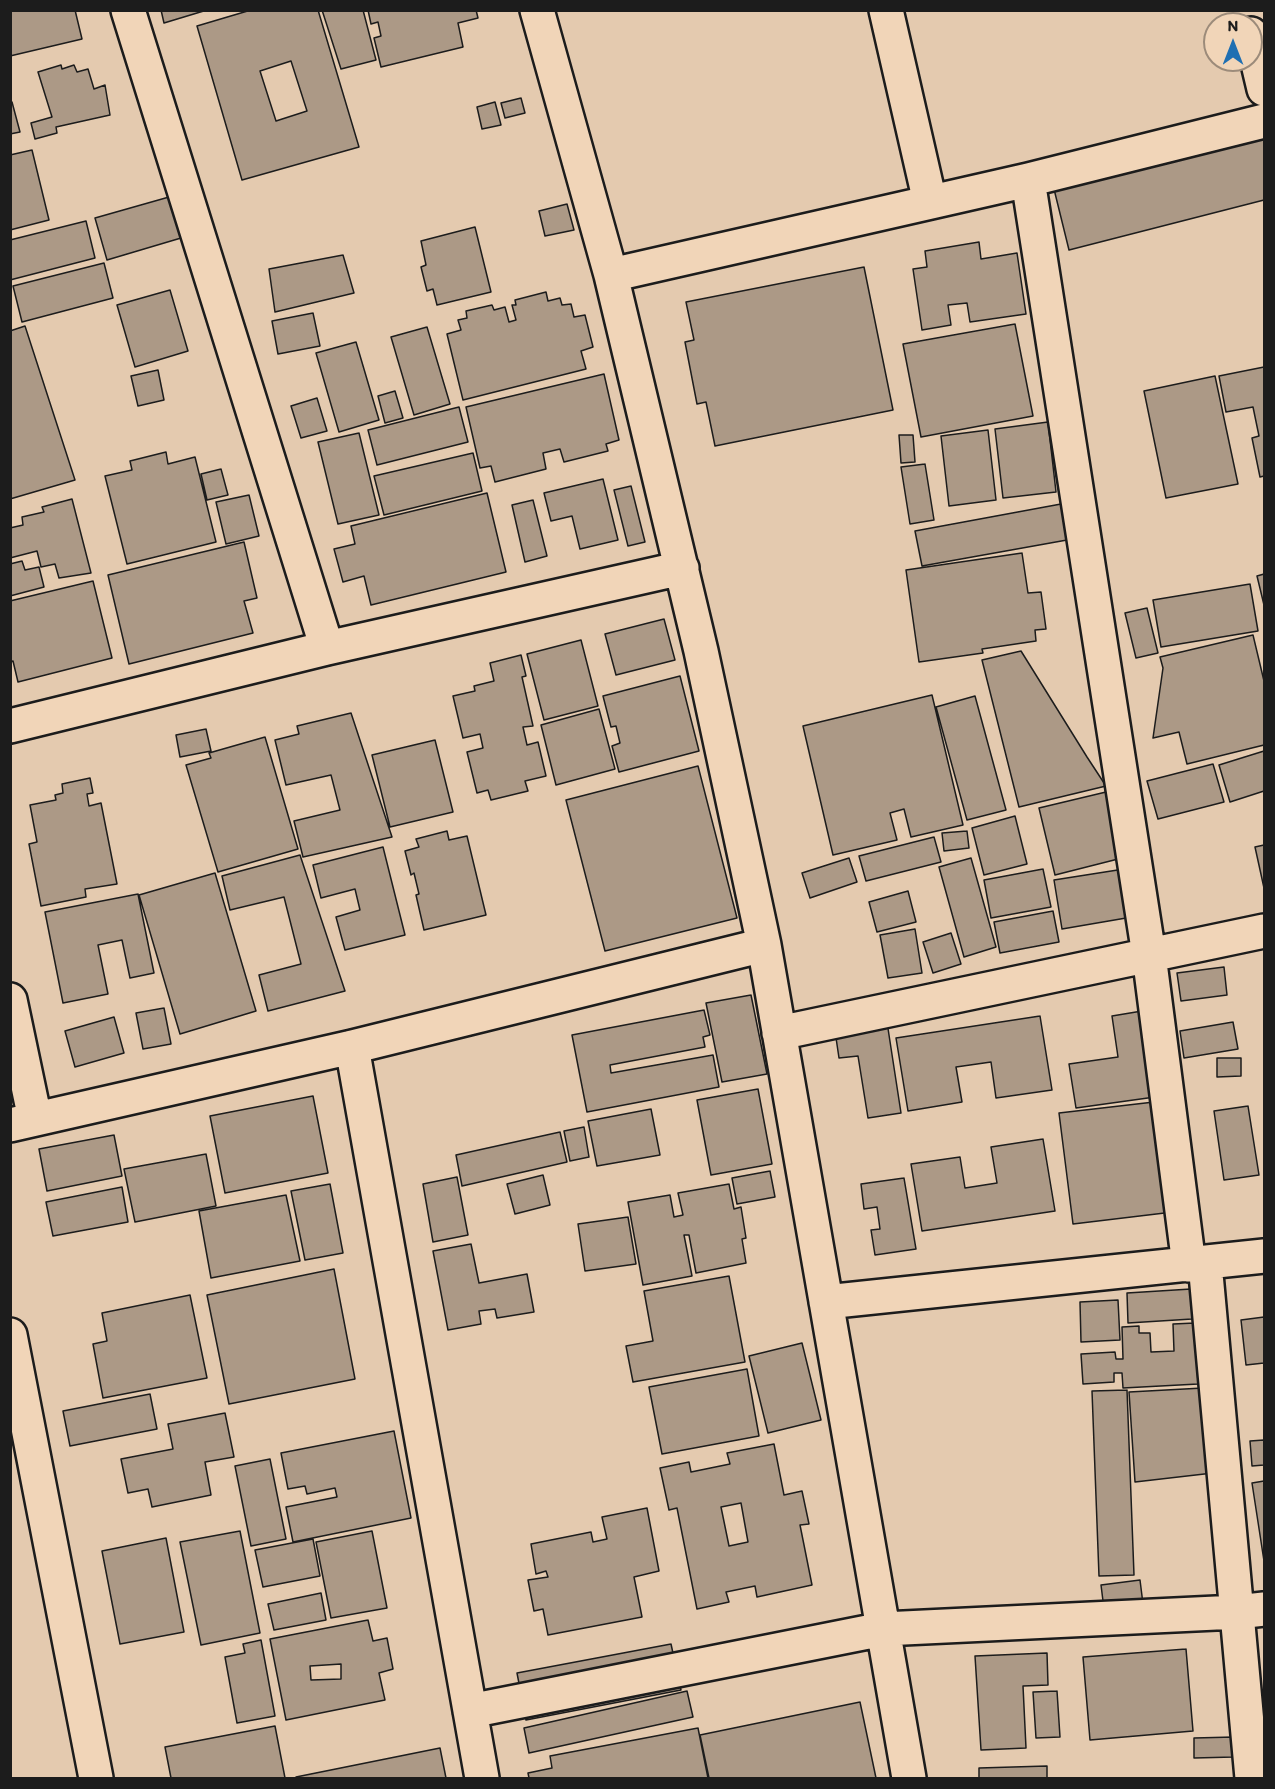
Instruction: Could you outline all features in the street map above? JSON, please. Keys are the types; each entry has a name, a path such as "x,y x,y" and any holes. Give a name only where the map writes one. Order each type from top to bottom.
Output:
{"street":[{"path":"128,10 327,648"},
{"path":"537,10 611,274 701,651 764,945 909,1779"},
{"path":"886,10 930,202"},
{"path":"1260,72 1264,89"},
{"path":"611,274 1028,180 1264,121"},
{"path":"1028,180 1251,1610 1252,1779"},
{"path":"10,726 327,648 682,568"},
{"path":"779,1033 1264,931"},
{"path":"10,1000 23,1122 352,1047 764,945"},
{"path":"352,1047 482,1779"},
{"path":"826,1302 1264,1256"},
{"path":"10,1335 96,1779"},
{"path":"470,1711 883,1629 1251,1610"}],"building":[{"path":"15,10 75,10 82,39 10,56 10,12"},
{"path":"161,10 207,10 164,23"},
{"path":"251,10 318,10 359,147 242,180 197,26","holes":["291,61 307,111 276,121 260,71"]},
{"path":"322,10 363,10 376,60 341,69"},
{"path":"368,10 476,10 478,18 458,23 463,47 381,67 374,38 381,36 378,22 371,24"},
{"path":"61,65 62,69 74,65 77,72 88,69 94,89 105,85 110,115 56,127 57,133 35,139 31,123 52,117 38,72"},
{"path":"521,98 525,113 505,118 501,103"},
{"path":"12,102 20,132 10,134 10,103"},
{"path":"495,102 501,125 482,129 477,107"},
{"path":"1264,131 1264,200 1069,250 1053,185"},
{"path":"32,150 49,220 10,230 10,155"},
{"path":"169,197 181,238 107,260 95,218"},
{"path":"567,204 574,230 545,236 539,211"},
{"path":"86,221 95,258 10,280 10,240"},
{"path":"475,227 491,292 437,305 433,289 427,291 421,267 426,265 421,241"},
{"path":"979,242 981,259 1017,253 1026,314 970,322 967,303 948,305 951,325 922,330 913,269 927,267 925,251"},
{"path":"343,255 354,293 275,312 269,269"},
{"path":"104,263 113,298 22,322 13,286"},
{"path":"864,267 893,410 715,446 706,402 697,404 685,342 694,340 686,302"},
{"path":"170,290 188,351 135,367 117,305"},
{"path":"546,292 548,301 560,298 562,305 571,304 574,317 585,315 593,347 581,351 586,369 463,400 447,334 461,330 458,320 467,318 466,311 492,305 494,310 505,307 509,322 516,320 512,305 516,305 515,300"},
{"path":"313,313 320,346 278,354 272,321"},
{"path":"1015,324 1033,416 921,437 903,344"},
{"path":"25,326 75,480 10,499 10,331"},
{"path":"427,327 450,404 414,415 391,337"},
{"path":"356,342 379,420 339,432 316,353"},
{"path":"1264,367 1264,476 1260,477 1252,438 1259,436 1253,407 1226,412 1219,376"},
{"path":"158,370 164,400 138,406 131,376"},
{"path":"604,374 619,440 606,444 608,451 564,462 560,449 543,453 546,469 495,482 491,466 480,468 466,407"},
{"path":"1215,376 1238,484 1166,498 1144,391"},
{"path":"395,391 403,418 385,423 378,396"},
{"path":"317,398 327,431 301,438 291,406"},
{"path":"459,407 468,442 377,465 368,430"},
{"path":"1048,422 1056,492 1003,498 995,429"},
{"path":"988,430 996,500 949,506 941,436"},
{"path":"359,433 379,515 338,524 318,442"},
{"path":"899,435 913,435 915,462 901,463"},
{"path":"166,452 168,464 195,457 216,542 127,564 105,476 132,470 130,461"},
{"path":"473,453 482,491 384,515 374,476"},
{"path":"925,464 934,520 910,524 901,467"},
{"path":"221,469 228,495 207,500 201,474"},
{"path":"603,479 618,540 580,549 572,516 551,521 544,493"},
{"path":"631,486 645,542 628,546 614,490"},
{"path":"487,493 506,572 371,605 364,576 343,582 334,549 355,544 351,526"},
{"path":"249,495 259,536 226,544 216,502"},
{"path":"72,499 91,573 59,578 55,564 41,567 37,551 10,558 10,528 23,525 22,517 44,512 42,507"},
{"path":"533,500 547,556 525,562 512,505"},
{"path":"1061,504 1067,540 922,566 915,531"},
{"path":"244,542 257,598 244,601 253,633 129,664 108,575"},
{"path":"1022,553 1028,593 1041,592 1046,629 1035,630 1036,641 982,649 983,653 919,662 906,570"},
{"path":"22,561 25,570 39,567 44,587 10,596 10,564"},
{"path":"1264,574 1264,605 1257,576"},
{"path":"93,581 112,658 18,682 13,661 10,662 10,601"},
{"path":"1250,584 1258,631 1161,647 1153,600"},
{"path":"1147,608 1158,653 1136,658 1125,613"},
{"path":"664,619 675,660 616,675 605,634"},
{"path":"1253,635 1264,681 1264,745 1187,764 1179,732 1153,738 1163,668 1160,657"},
{"path":"581,640 598,706 544,720 527,654"},
{"path":"1021,651 1106,786 1019,807 982,660"},
{"path":"521,655 526,676 522,677 533,726 523,727 527,745 538,742 546,776 525,781 528,791 491,800 488,790 477,793 467,752 483,748 480,734 463,738 453,696 475,691 474,686 494,681 490,663"},
{"path":"680,676 699,751 619,772 612,746 620,743 616,726 611,727 603,696"},
{"path":"932,695 963,825 911,837 904,809 890,813 897,840 833,855 803,726"},
{"path":"975,696 1006,810 967,820 936,707"},
{"path":"599,709 615,769 556,785 541,725"},
{"path":"351,713 392,837 303,857 294,821 340,810 331,775 286,785 275,740 299,734 297,726"},
{"path":"206,729 211,751 180,757 176,735"},
{"path":"265,737 298,849 218,872 186,765 211,758 209,753"},
{"path":"435,740 453,812 390,827 372,755"},
{"path":"1264,751 1264,791 1230,802 1219,765"},
{"path":"1213,764 1224,802 1158,819 1147,781"},
{"path":"698,766 737,918 605,951 566,800"},
{"path":"90,778 93,793 87,794 89,806 101,803 117,884 85,889 86,897 41,906 29,844 37,842 30,805 56,800 55,795 63,793 62,784"},
{"path":"1106,792 1122,858 1055,875 1039,808"},
{"path":"1015,816 1027,864 984,875 972,828"},
{"path":"447,831 449,840 467,836 486,915 424,930 416,895 419,894 414,873 411,875 405,851 419,847 416,839"},
{"path":"967,831 969,848 944,851 942,833"},
{"path":"934,837 941,862 866,881 859,856"},
{"path":"1264,845 1264,888 1255,847"},
{"path":"383,847 405,935 345,950 336,917 360,910 355,889 321,898 313,865"},
{"path":"300,855 345,991 268,1011 259,975 301,964 284,897 230,910 222,876"},
{"path":"849,858 857,882 810,898 802,873"},
{"path":"971,858 996,947 964,957 939,867"},
{"path":"1043,869 1051,907 991,918 984,880"},
{"path":"1124,869 1132,917 1062,929 1054,880"},
{"path":"215,873 256,1011 180,1034 139,895"},
{"path":"908,891 916,922 877,932 869,902"},
{"path":"138,894 154,973 130,978 122,940 98,945 108,994 63,1003 45,912"},
{"path":"1053,911 1059,942 1000,953 994,922"},
{"path":"915,929 922,973 888,978 880,935"},
{"path":"951,933 961,964 933,973 923,942"},
{"path":"1224,967 1227,995 1181,1001 1177,973"},
{"path":"751,995 767,1074 722,1082 706,1003"},
{"path":"164,1008 171,1044 143,1049 136,1013"},
{"path":"704,1010 710,1035 703,1037 705,1047 610,1065 611,1073 713,1055 719,1087 587,1112 572,1035"},
{"path":"1142,1011 1155,1097 1076,1108 1069,1064 1118,1057 1112,1016"},
{"path":"1040,1016 1052,1090 996,1098 991,1062 956,1067 962,1102 908,1111 896,1038"},
{"path":"114,1017 124,1053 75,1067 65,1031"},
{"path":"887,1022 901,1113 868,1118 858,1056 839,1058 835,1031"},
{"path":"1233,1022 1238,1049 1184,1058 1180,1031"},
{"path":"1217,1058 1241,1058 1241,1076 1217,1077"},
{"path":"758,1089 772,1164 711,1175 697,1100"},
{"path":"313,1096 328,1173 225,1193 210,1116"},
{"path":"1154,1102 1173,1212 1073,1224 1059,1113"},
{"path":"1248,1106 1259,1175 1224,1180 1214,1111"},
{"path":"651,1109 660,1155 597,1166 588,1121"},
{"path":"584,1127 589,1157 570,1161 564,1131"},
{"path":"560,1132 567,1162 462,1186 456,1155"},
{"path":"114,1135 122,1176 47,1191 39,1149"},
{"path":"1043,1139 1055,1211 922,1231 911,1164 960,1157 965,1188 997,1183 991,1147"},
{"path":"206,1154 216,1206 135,1222 124,1169"},
{"path":"770,1171 775,1197 737,1204 732,1178"},
{"path":"543,1175 550,1205 515,1214 507,1184"},
{"path":"457,1177 468,1235 433,1242 423,1184"},
{"path":"904,1178 916,1249 875,1255 871,1230 880,1229 877,1207 864,1209 861,1184"},
{"path":"330,1184 343,1253 305,1260 291,1191"},
{"path":"729,1184 734,1209 741,1207 746,1238 742,1239 746,1263 696,1273 689,1235 684,1235 692,1276 643,1285 628,1202 670,1195 674,1217 683,1215 678,1193"},
{"path":"122,1187 128,1222 53,1236 46,1202"},
{"path":"286,1195 300,1261 211,1278 199,1211"},
{"path":"628,1217 636,1264 585,1271 578,1224"},
{"path":"471,1244 479,1283 527,1274 534,1312 497,1318 495,1309 479,1311 481,1324 448,1330 433,1251"},
{"path":"334,1269 355,1379 229,1404 207,1295"},
{"path":"729,1276 745,1362 633,1382 626,1346 653,1341 644,1291"},
{"path":"1191,1289 1192,1319 1128,1323 1127,1293"},
{"path":"190,1295 207,1378 103,1398 93,1344 107,1341 102,1313"},
{"path":"1118,1300 1120,1340 1081,1342 1080,1302"},
{"path":"1264,1317 1264,1363 1246,1365 1241,1320"},
{"path":"1195,1323 1198,1384 1123,1388 1122,1373 1114,1373 1114,1382 1083,1384 1081,1354 1115,1352 1116,1359 1123,1359 1122,1327 1139,1326 1139,1333 1150,1333 1151,1352 1174,1351 1173,1324"},
{"path":"802,1343 821,1420 768,1433 749,1356"},
{"path":"747,1369 759,1436 662,1454 649,1387"},
{"path":"1203,1388 1213,1473 1135,1482 1129,1392"},
{"path":"1127,1390 1134,1575 1099,1576 1092,1391"},
{"path":"150,1394 157,1429 70,1446 63,1411"},
{"path":"225,1413 234,1457 205,1462 211,1495 152,1507 148,1489 128,1493 121,1459 173,1449 168,1424"},
{"path":"394,1431 411,1518 293,1542 286,1507 337,1497 335,1488 307,1494 305,1486 288,1489 281,1453"},
{"path":"1264,1440 1264,1465 1252,1466 1250,1441"},
{"path":"774,1444 784,1495 802,1491 809,1524 800,1525 812,1585 757,1597 755,1586 726,1592 729,1602 697,1609 677,1508 669,1510 660,1468 689,1462 691,1472 730,1464 727,1453","holes":["741,1503 748,1542 729,1546 721,1507"]},
{"path":"270,1459 286,1539 251,1546 235,1466"},
{"path":"1264,1481 1264,1561 1252,1483"},
{"path":"647,1508 659,1571 634,1577 642,1617 548,1635 543,1609 534,1611 528,1580 548,1577 546,1571 536,1574 531,1544 591,1532 593,1542 607,1539 602,1517"},
{"path":"240,1531 260,1633 201,1645 180,1542"},
{"path":"372,1531 387,1608 331,1618 316,1542"},
{"path":"166,1538 184,1632 120,1644 102,1551"},
{"path":"313,1539 320,1576 263,1587 255,1550"},
{"path":"1140,1580 1146,1628 1107,1633 1101,1585"},
{"path":"321,1593 326,1620 274,1630 268,1604"},
{"path":"368,1620 373,1641 387,1638 393,1669 379,1673 385,1700 286,1720 270,1639","holes":["341,1664 341,1679 311,1680 310,1666"]},
{"path":"261,1640 275,1716 237,1723 225,1657 245,1653 243,1644"},
{"path":"671,1644 681,1690 526,1720 517,1673"},
{"path":"1186,1649 1193,1731 1090,1740 1083,1657"},
{"path":"1047,1653 1048,1685 1023,1686 1026,1748 981,1750 975,1656"},
{"path":"687,1691 693,1717 529,1753 524,1728"},
{"path":"1057,1691 1060,1737 1036,1738 1033,1692"},
{"path":"860,1702 876,1778 709,1778 700,1735"},
{"path":"275,1726 285,1778 171,1778 165,1747"},
{"path":"698,1728 708,1778 529,1778 528,1773 552,1768 550,1756"},
{"path":"1234,1737 1234,1757 1194,1758 1194,1738"},
{"path":"440,1748 446,1778 296,1777"},
{"path":"1047,1766 1047,1778 979,1778 979,1768"}]}
